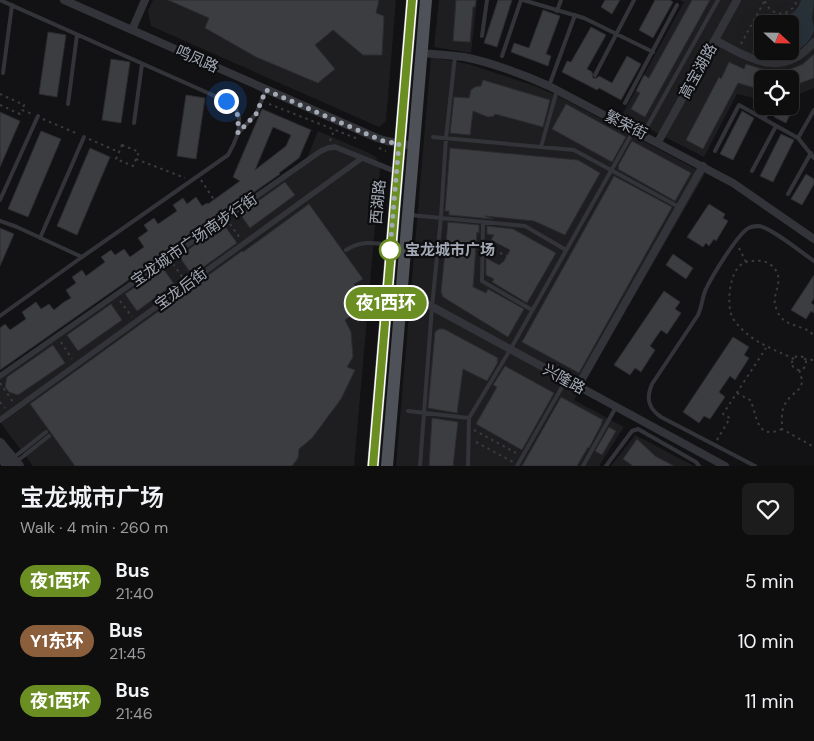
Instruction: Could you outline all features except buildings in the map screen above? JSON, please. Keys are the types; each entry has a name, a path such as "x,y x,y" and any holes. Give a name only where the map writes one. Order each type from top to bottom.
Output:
{"main road":[{"name":"西湖路","path":"373,466 412,0"},
{"name":"西湖路","path":"387,466 420,53 426,0"}],"street":[{"name":"鸣凤路","path":"64,0 376,138 386,142 414,146"},
{"path":"132,30 145,0"},
{"name":"高宝湖路","path":"658,142 737,0"},
{"path":"715,40 750,58 769,64 786,63 802,55 814,42"},
{"name":"繁荣街","path":"420,53 455,56 484,63 536,80 558,90 703,166 752,195 814,239"},
{"path":"328,148 335,147 397,172"},
{"name":"宝龙城市广场南步行街","path":"0,376 328,148"},
{"name":"宝龙后街","path":"0,420 362,158"},
{"path":"578,386 703,166"},
{"name":"兴隆路","path":"401,301 418,299 725,466"},
{"path":"0,443 14,463"},
{"path":"0,456 14,463"}],"lane":[{"path":"0,0 226,101 235,107 238,115 238,133"},
{"path":"482,36 487,0"},
{"path":"502,56 522,0 584,18 653,52"},
{"path":"557,11 562,0"},
{"path":"595,75 634,0"},
{"path":"643,134 718,0"},
{"path":"625,103 677,5"},
{"path":"3,73 12,6"},
{"path":"549,86 575,15"},
{"path":"68,104 77,35"},
{"path":"420,466 432,307 442,217 446,138 455,56"},
{"path":"134,123 142,64"},
{"path":"0,316 228,155 238,133 256,114 266,90"},
{"path":"541,147 558,90"},
{"path":"716,151 739,105 798,138 814,158"},
{"path":"798,138 814,110"},
{"path":"764,119 766,115"},
{"path":"0,200 38,116"},
{"path":"752,171 776,126"},
{"path":"468,466 469,418 510,350 634,129"},
{"path":"40,238 84,137"},
{"path":"433,137 574,150 679,207"},
{"path":"788,194 811,153"},
{"path":"408,215 525,226 566,250"},
{"path":"0,221 17,226 82,257"},
{"path":"483,222 482,281 532,310"},
{"path":"755,466 654,412 648,394 652,384 698,315 706,288 736,242 748,228 761,226 814,261"},
{"path":"346,250 363,242 391,245"},
{"path":"517,465 566,380"},
{"path":"582,466 616,407"},
{"path":"408,411 469,418"},
{"path":"606,466 632,431 638,429 696,462 699,466"},
{"path":"14,463 48,434"}],"path":[{"path":"764,0 770,10 780,14 786,13 794,7 797,0"},
{"path":"737,52 764,0"},
{"path":"0,94 24,105 20,114 0,105"},
{"path":"269,104 360,140"},
{"path":"22,110 119,152"},
{"path":"328,148 334,130"},
{"path":"122,145 138,152 133,166 116,159 119,152 122,145"},
{"path":"377,147 386,150"},
{"path":"136,159 192,181"},
{"path":"198,176 244,244"},
{"path":"736,242 746,262"},
{"path":"482,247 492,249 506,256"},
{"path":"169,258 187,284"},
{"path":"794,359 766,348 751,338 734,320 729,308 734,275 737,269 746,262 762,260 775,269 779,282 775,303 778,314 787,323 807,329 814,336"},
{"path":"116,295 136,322"},
{"path":"56,336 76,365"},
{"path":"714,444 730,418 723,414 766,348"},
{"path":"782,429 783,411 786,404 800,390 802,380 799,370 792,365 794,359 798,356 814,360"},
{"path":"799,370 804,367 804,359"},
{"path":"0,384 17,408"},
{"path":"737,393 750,400 757,422 762,429 768,432 782,429 814,447"},
{"path":"469,427 522,457"},
{"path":"468,438 517,465"}],"shaded area":[{"path":"153,0 396,0 386,121 379,127 151,26 148,11"},
{"path":"439,0 477,0 471,53 434,47"},
{"path":"680,0 814,0 814,88 799,94 799,70 754,70 754,98 737,94 704,157 622,115 684,2"},
{"path":"801,0 814,0 812,19 814,30 808,42 799,49 799,15 788,15 797,9"},
{"path":"431,57 468,64 535,86 562,98 705,174 574,400 624,427 599,466 396,466"},
{"name":"宝龙城市广场","path":"318,131 376,157 380,169 354,466 33,466 0,422 0,372 306,161"},
{"path":"635,435 694,466 611,466"}],"bus line":[{"name":"夜1西环","path":"373,466 412,0"}],"place":[{"name":"宝龙城市广场","path":"390,250"}],"route":[{"path":"226,101 235,107 238,115 238,133 256,114 266,90 386,142 399,143 390,250"}]}
